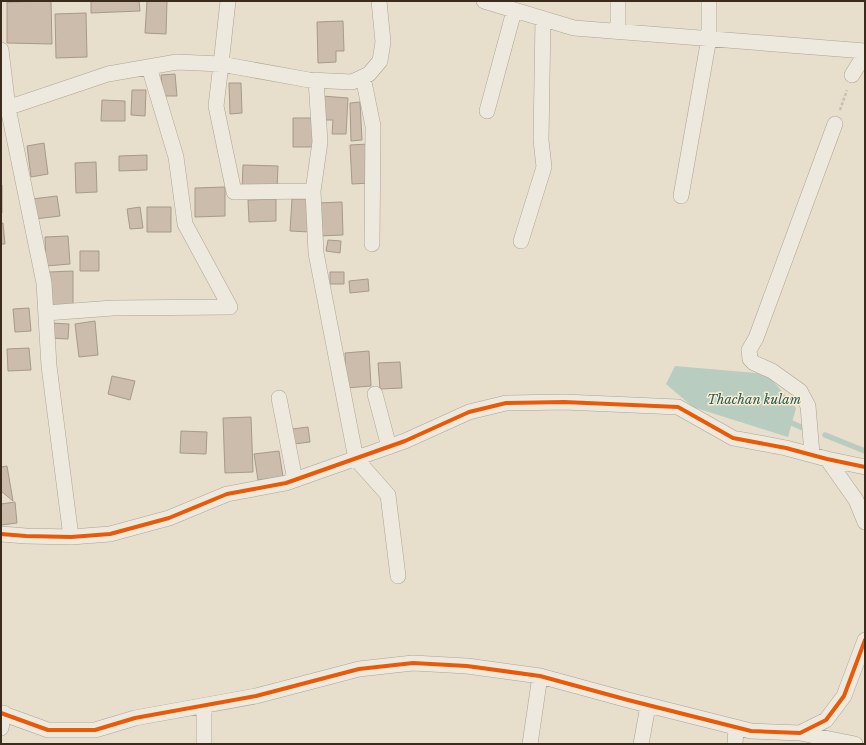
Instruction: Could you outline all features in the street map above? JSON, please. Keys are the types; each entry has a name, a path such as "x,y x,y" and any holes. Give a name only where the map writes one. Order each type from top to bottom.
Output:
{"street":[{"path":"228,1 216,106 234,192 313,191"},
{"path":"5,109 108,74 177,62 221,64 316,80 352,82 369,74 380,61 383,42 379,1"},
{"path":"484,1 521,9 543,19 574,28 865,51"},
{"path":"618,1 618,31"},
{"path":"681,196 709,38 709,1"},
{"path":"487,112 521,9"},
{"path":"521,241 544,167 541,140 543,19"},
{"path":"1,50 5,109 44,283 49,366 71,537"},
{"path":"852,75 865,54"},
{"path":"46,313 113,308 230,306 185,224 176,157 149,67"},
{"path":"363,77 373,126 372,244"},
{"path":"316,80 320,142 313,191 316,252 356,458 388,495 398,576"},
{"path":"812,454 808,406 800,391 772,371 754,363 750,359 749,350 756,338 836,124"},
{"path":"375,394 389,447"},
{"path":"279,398 295,480"},
{"path":"1,534 71,537 110,534 169,518 227,494 295,480 389,447 469,412 506,403 564,402 678,408 733,438 812,454 827,459 865,467"},
{"path":"827,459 856,500 865,522"},
{"path":"800,733 826,720 844,696 865,640"},
{"path":"2,718 48,730 95,730 135,718 256,696 359,669 413,663 467,666 540,676 648,706 736,728 751,731 800,733 855,744"},
{"path":"530,744 540,676"},
{"path":"204,706 204,744"},
{"path":"641,744 648,706"},
{"path":"735,744 736,728"}],"path":[{"path":"836,124 852,75"}],"water":[{"name":"Thachan kulam","path":"675,366 767,374 796,408 788,437 693,407 666,384"}],"building":[{"path":"51,1 52,44 7,43 7,2"},
{"path":"91,1 139,1 140,11 91,13"},
{"path":"147,1 167,1 166,34 145,33"},
{"path":"86,13 87,57 56,58 55,14"},
{"path":"343,21 344,51 336,51 336,62 318,63 317,22"},
{"path":"175,74 177,96 163,96 161,75"},
{"path":"229,83 241,83 242,113 230,114"},
{"path":"132,90 146,90 145,116 131,115"},
{"path":"322,96 348,98 346,134 332,134 333,120 321,120"},
{"path":"102,100 125,101 125,121 101,121"},
{"path":"360,102 362,140 351,141 350,103"},
{"path":"293,118 314,118 315,147 293,147"},
{"path":"44,143 48,174 31,177 27,146"},
{"path":"369,144 370,183 352,184 350,145"},
{"path":"147,155 147,170 119,171 119,156"},
{"path":"96,162 97,192 76,193 75,163"},
{"path":"243,165 278,166 277,191 242,190"},
{"path":"2,185 2,213 1,213"},
{"path":"225,187 225,216 195,217 195,188"},
{"path":"57,196 60,216 35,219 32,199"},
{"path":"276,199 276,221 249,222 248,200"},
{"path":"292,199 312,199 310,232 290,231"},
{"path":"342,202 343,235 318,236 318,203"},
{"path":"140,207 143,228 130,229 127,209"},
{"path":"147,207 171,207 171,232 147,232"},
{"path":"1,223 3,223 5,244 1,244"},
{"path":"68,236 70,264 46,266 45,237"},
{"path":"328,240 341,241 340,253 326,251"},
{"path":"80,251 99,251 99,271 80,271"},
{"path":"73,271 73,306 50,306 49,272"},
{"path":"330,272 344,272 344,284 330,284"},
{"path":"368,279 369,291 350,293 349,281"},
{"path":"29,308 31,331 15,332 13,309"},
{"path":"95,321 98,355 79,357 75,324"},
{"path":"51,323 69,324 68,339 50,338"},
{"path":"29,348 31,370 8,371 7,349"},
{"path":"369,351 371,386 346,388 345,353"},
{"path":"400,362 402,388 380,389 378,363"},
{"path":"112,376 135,381 130,400 108,394"},
{"path":"251,417 253,472 225,473 223,418"},
{"path":"308,427 310,442 294,444 292,429"},
{"path":"181,431 207,432 206,454 180,453"},
{"path":"279,451 283,477 258,480 254,454"},
{"path":"7,466 13,501 1,491 1,467"},
{"path":"15,502 17,523 1,525 1,504"}],"waterway":[{"path":"785,420 803,428"},
{"path":"825,435 865,451"}],"cycle path":[{"path":"1,534 71,537 110,534 169,518 227,494 286,483 405,441 469,412 506,403 564,402 678,407 733,438 786,448 865,467"},
{"path":"1,713 48,730 95,730 135,718 256,696 359,669 413,663 467,666 540,676 751,731 800,733 826,720 844,696 865,640"}]}
